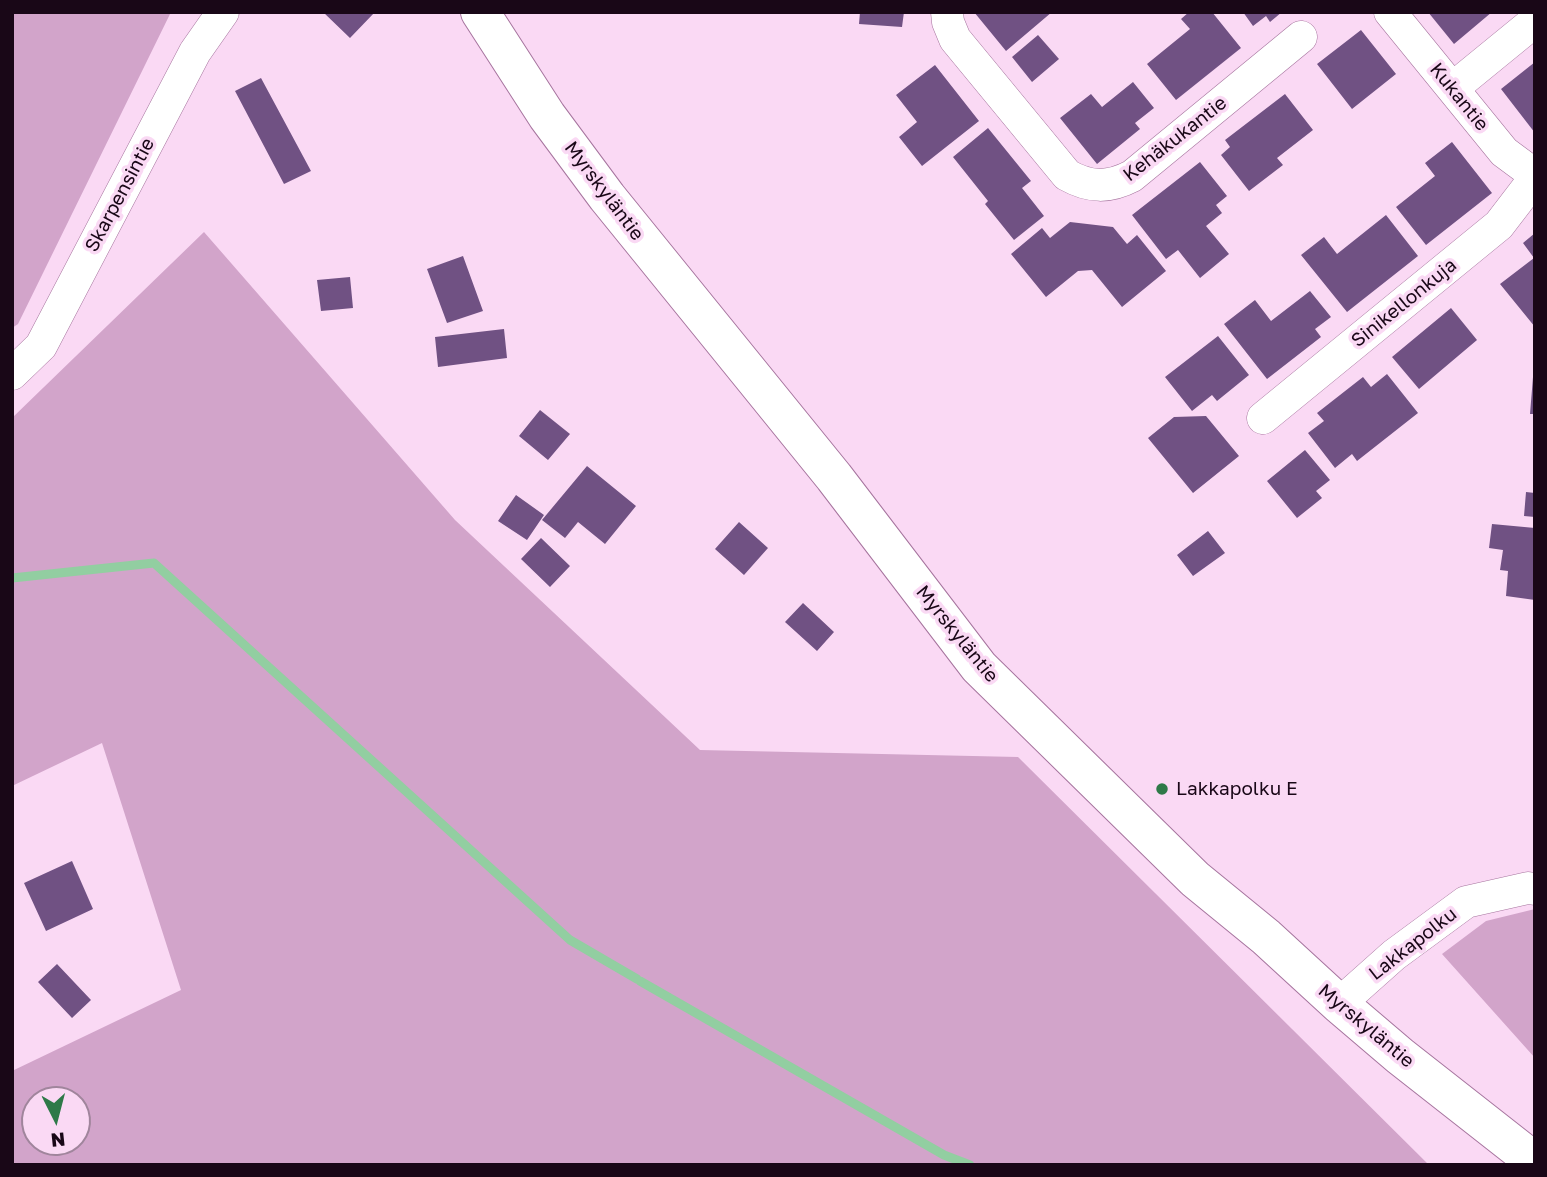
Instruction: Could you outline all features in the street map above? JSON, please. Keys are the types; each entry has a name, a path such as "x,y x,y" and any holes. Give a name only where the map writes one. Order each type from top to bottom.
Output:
{"street":[{"name":"Skarpensintie","path":"12,374 41,346 195,52 223,12"},
{"name":"Myrskyläntie","path":"480,12 547,116 607,197 834,477 979,667 1195,879 1266,937 1400,1056 1535,1162"},
{"name":"Kehäkukantie","path":"947,12 948,23 955,39 1067,175 1082,183 1117,184 1132,176 1301,37"},
{"name":"Kukantie","path":"1390,12 1504,152 1535,177"},
{"path":"1453,88 1535,21"},
{"name":"Sinikellonkuja","path":"1263,418 1499,225 1535,177"},
{"name":"Lakkapolku","path":"1339,1004 1394,955 1466,902 1528,888 1535,889"}],"shaded area":[{"path":"12,12 171,12 18,324 12,328"},
{"path":"204,232 455,520 700,750 1018,757 1429,1165 12,1165 12,1071 181,990 102,743 12,786 12,418"},
{"path":"1535,909 1535,1058 1442,954 1486,921"}],"building":[{"path":"323,12 375,12 350,38"},
{"path":"860,12 904,12 902,27 859,24"},
{"path":"974,12 1052,12 1006,51"},
{"path":"1189,12 1212,12 1241,48 1176,100 1147,64 1190,29 1181,19"},
{"path":"1243,12 1282,12 1270,22 1266,16 1253,26"},
{"path":"1428,12 1492,12 1454,44"},
{"path":"1361,30 1396,74 1352,109 1317,64"},
{"path":"1038,35 1059,59 1032,82 1012,57"},
{"path":"1535,62 1535,133 1501,89"},
{"path":"935,65 979,121 922,166 899,137 917,122 896,95"},
{"path":"261,78 311,171 284,184 235,91"},
{"path":"1133,82 1154,108 1135,123 1140,129 1097,164 1060,118 1091,94 1102,107"},
{"path":"1285,94 1313,130 1277,158 1283,165 1249,191 1221,155 1230,147 1225,140"},
{"path":"988,128 1031,181 1022,188 1044,216 1014,240 985,204 988,201 953,157"},
{"path":"1452,142 1492,193 1426,245 1396,207 1435,176 1425,163"},
{"path":"1200,162 1227,196 1216,205 1222,213 1206,226 1229,254 1200,278 1178,250 1166,259 1132,215"},
{"path":"1386,215 1418,256 1347,312 1301,255 1324,237 1337,254"},
{"path":"1070,222 1113,227 1127,244 1137,235 1166,271 1122,307 1092,270 1078,271 1046,297 1011,254 1042,228 1050,238"},
{"path":"1535,233 1535,327 1500,284 1534,258 1523,243"},
{"path":"463,256 483,311 447,323 427,269"},
{"path":"350,277 353,308 321,311 317,280"},
{"path":"1310,291 1331,317 1315,329 1321,337 1267,379 1224,324 1255,300 1271,321"},
{"path":"1451,308 1477,340 1419,389 1392,357"},
{"path":"504,329 507,358 438,367 435,337"},
{"path":"1218,336 1249,375 1217,401 1212,395 1192,411 1165,377"},
{"path":"1387,374 1418,413 1357,461 1352,454 1335,468 1308,433 1324,421 1317,413 1363,377 1371,387"},
{"path":"1533,377 1535,414 1530,414"},
{"path":"540,410 570,434 548,460 519,436"},
{"path":"1206,416 1239,456 1193,493 1148,438 1174,417"},
{"path":"1305,450 1330,480 1316,491 1322,498 1297,518 1267,481"},
{"path":"587,466 636,506 605,544 578,522 565,538 542,520"},
{"path":"1526,492 1535,493 1535,517 1524,516"},
{"path":"516,495 544,515 527,540 498,521"},
{"path":"739,522 768,548 744,575 715,549"},
{"path":"1492,524 1535,528 1535,600 1506,596 1508,571 1500,570 1503,550 1489,548"},
{"path":"1208,531 1225,553 1193,576 1177,555"},
{"path":"541,538 570,566 550,587 521,559"},
{"path":"803,603 834,632 817,651 785,622"},
{"path":"72,861 93,909 46,931 24,883"},
{"path":"57,964 91,1000 72,1018 38,982"}],"waterway":[{"path":"12,578 154,563 570,940 637,979"},
{"path":"640,981 944,1155 970,1165"}],"place":[{"name":"Lakkapolku E","path":"1162,789"}]}
